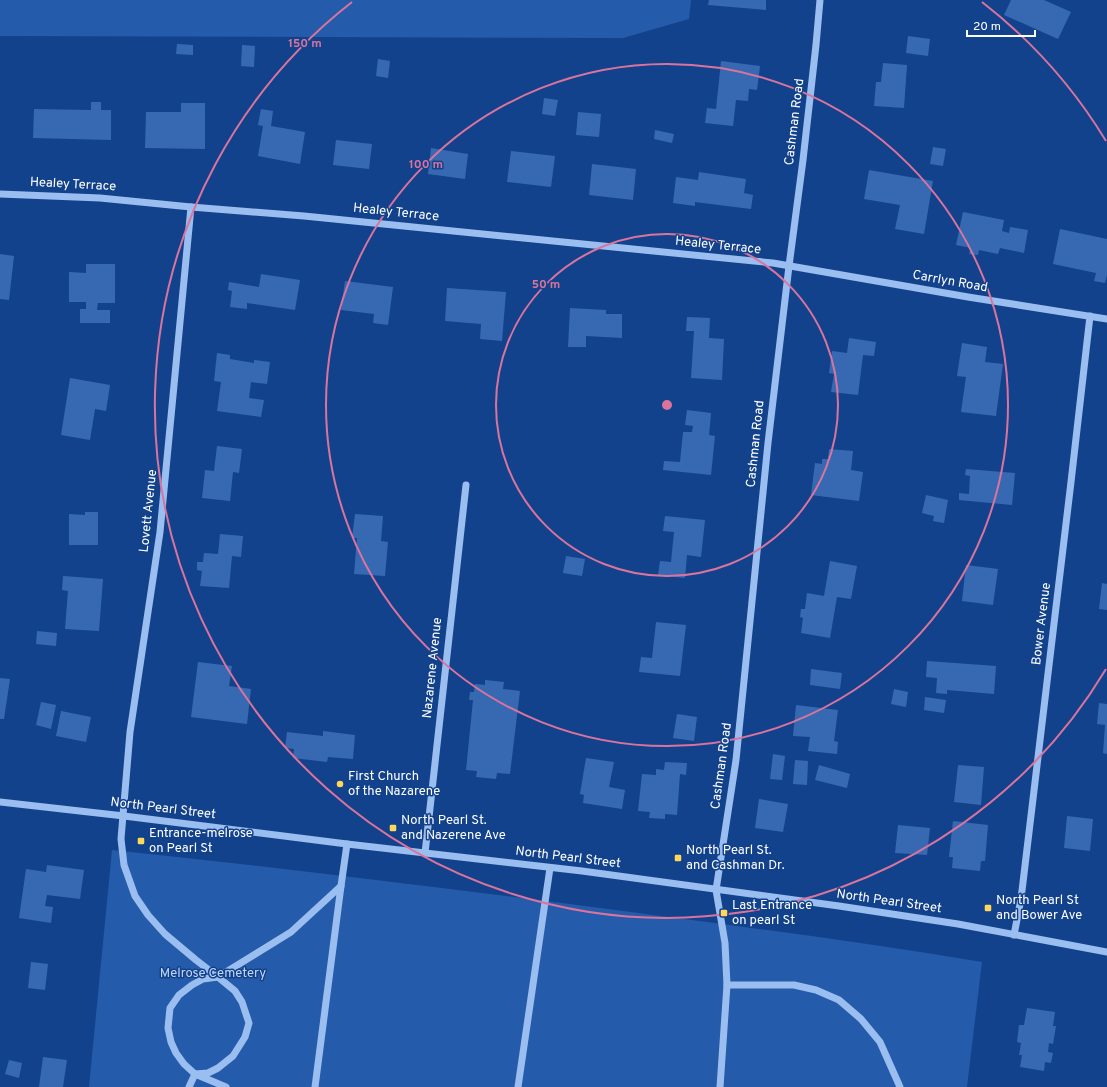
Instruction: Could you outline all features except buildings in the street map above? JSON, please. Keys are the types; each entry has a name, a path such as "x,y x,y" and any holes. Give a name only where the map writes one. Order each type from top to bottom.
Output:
{"street":[{"name":"Cashman Road","path":"720,1087 727,985 725,943 716,890 736,760 768,443 804,152 820,0"},
{"name":"Healey Terrace","path":"0,194 100,198 304,216 773,263 789,266"},
{"name":"Lovett Avenue","path":"191,207 160,532 130,732 122,839 124,865 135,896 148,915 165,934 218,977"},
{"name":"Carrlyn Road","path":"789,266 961,296 1107,319"},
{"name":"Bower Avenue","path":"1014,935 1022,892 1090,316"},
{"name":"Nazarene Avenue","path":"425,853 466,485"},
{"name":"North Pearl Street","path":"0,802 550,868 716,890 958,924 1107,952"},
{"path":"315,1087 347,844"},
{"path":"518,1087 550,868"},
{"path":"226,1087 195,1074 184,1064 176,1053 171,1042 168,1028 170,1008 179,994 192,984 203,979 218,977 291,932 341,886"},
{"path":"195,1074 208,1073 218,1068 233,1056 245,1037 249,1023 242,1002 234,991 218,977"},
{"path":"727,985 794,985 816,990 838,1000 861,1019 880,1042 900,1087"},
{"path":"189,1087 195,1074"}],"green space":[{"path":"0,0 691,0 689,19 623,38 0,36"},
{"name":"Melrose Cemetery","path":"112,850 546,901 819,937 982,962 967,1087 89,1087"}],"place":[{"name":"First Church of the Nazarene","path":"340,784"},
{"name":"North Pearl St. and Nazerene Ave","path":"393,828"},
{"name":"Entrance-melrose on Pearl St","path":"141,841"},
{"name":"North Pearl St. and Cashman Dr.","path":"678,858"},
{"name":"North Pearl St and Bower Ave","path":"988,908"},
{"name":"Last Entrance on pearl St","path":"724,913"}]}
